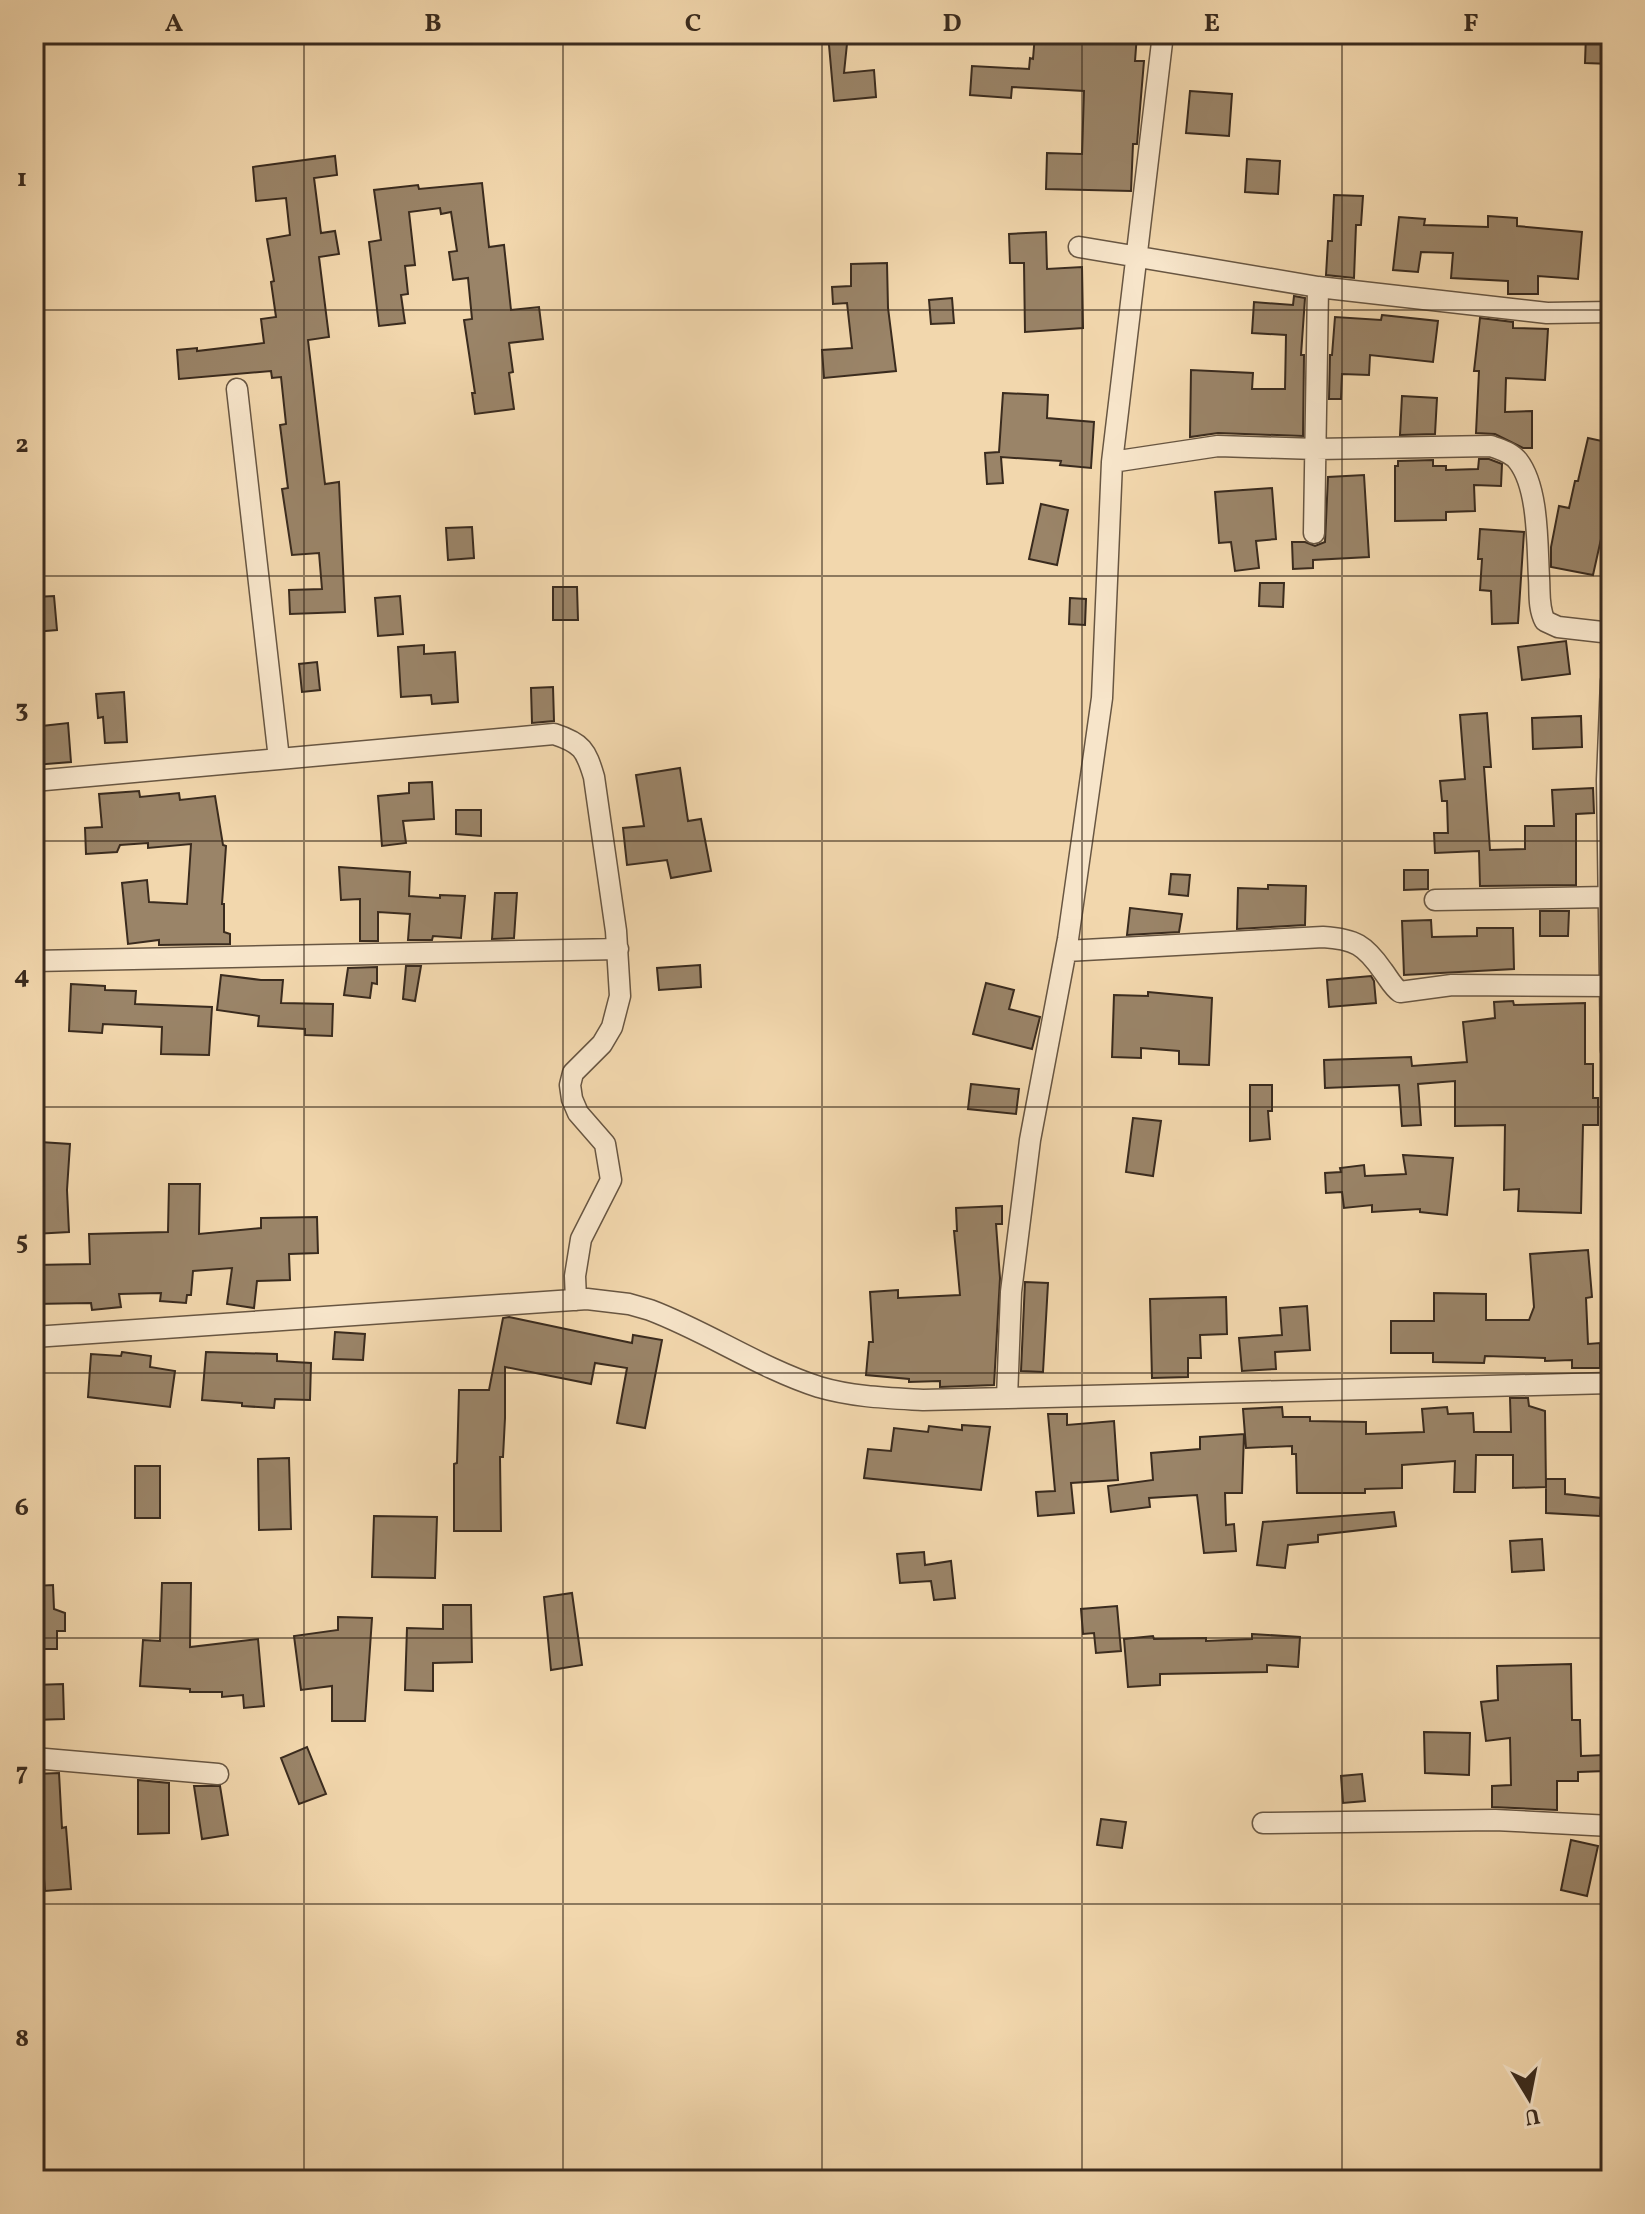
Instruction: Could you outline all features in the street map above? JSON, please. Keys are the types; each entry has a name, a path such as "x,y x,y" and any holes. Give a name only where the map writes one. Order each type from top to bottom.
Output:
{"street":[{"path":"1007,1398 1011,1292 1030,1140 1066,951 1102,698 1112,462 1163,34"},
{"path":"1079,247 1318,287 1547,313 1611,312"},
{"path":"1314,533 1318,287"},
{"path":"237,389 279,759"},
{"path":"1112,462 1218,446 1316,449 1491,446 1510,453 1519,461 1527,478 1537,536 1541,614 1549,625 1611,633"},
{"path":"1611,681 1607,780 1611,1050"},
{"path":"34,781 554,734 575,741 587,754 594,777 618,949 620,996 612,1027 602,1044 573,1073 570,1085 578,1113 605,1144 611,1180 581,1239 575,1276 576,1300"},
{"path":"1435,900 1608,897"},
{"path":"1066,951 1323,937 1346,939 1369,950 1400,992 1452,985 1610,986"},
{"path":"34,961 618,949"},
{"path":"34,1337 576,1300 608,1301 650,1310 770,1367 818,1386 846,1393 923,1400 1611,1383"},
{"path":"34,1758 218,1774"},
{"path":"1263,1823 1495,1820 1611,1826"}],"building":[{"path":"828,34 848,34 844,73 874,70 876,97 834,101"},
{"path":"1035,34 1137,34 1135,61 1144,61 1137,144 1133,144 1131,191 1046,189 1047,153 1082,154 1084,91 1012,87 1011,98 970,95 972,66 1029,69"},
{"path":"1586,34 1611,34 1611,64 1585,63"},
{"path":"1190,91 1232,94 1229,136 1186,133"},
{"path":"335,156 337,175 314,178 321,233 335,231 339,254 319,257 329,337 308,340 325,484 339,482 345,612 290,614 289,590 322,589 319,553 292,555 282,489 288,488 280,425 286,424 281,377 272,378 271,371 179,379 177,350 197,348 197,351 264,343 261,319 276,317 267,239 290,235 286,198 256,201 253,167"},
{"path":"1247,159 1280,161 1278,194 1245,192"},
{"path":"482,183 489,247 504,245 511,310 539,307 543,339 509,343 514,409 475,414 472,393 475,393 464,320 472,319 468,278 453,280 449,252 457,251 451,212 441,214 440,208 409,212 415,265 405,266 408,294 401,295 405,323 379,326 369,242 381,240 374,190"},
{"path":"1334,195 1363,196 1361,225 1356,225 1354,278 1326,275 1328,241 1332,241"},
{"path":"1488,216 1517,218 1517,226 1582,232 1578,279 1538,276 1538,294 1508,294 1508,281 1451,278 1453,253 1421,252 1418,272 1393,270 1399,217 1425,219 1424,225 1488,227"},
{"path":"1046,232 1047,269 1082,267 1083,328 1025,332 1024,263 1010,263 1009,234"},
{"path":"887,263 888,308 896,371 824,378 822,350 852,348 847,303 833,304 832,287 851,286 851,264"},
{"path":"1294,296 1305,298 1301,355 1304,355 1303,436 1218,433 1190,437 1191,370 1253,373 1252,389 1285,389 1286,335 1252,333 1254,302 1293,305"},
{"path":"952,298 954,323 931,324 929,300"},
{"path":"1382,315 1438,321 1433,362 1370,355 1369,375 1342,374 1341,399 1329,399 1335,317 1381,320"},
{"path":"1480,318 1513,322 1513,328 1548,329 1545,380 1506,378 1505,412 1532,411 1532,448 1523,448 1495,434 1476,433 1479,371 1474,371"},
{"path":"1003,393 1048,395 1047,418 1094,422 1091,468 1060,465 1061,461 1001,457 1003,483 987,484 985,453 999,452"},
{"path":"1402,396 1437,398 1435,434 1400,435"},
{"path":"1588,438 1611,443 1611,513 1607,512 1593,575 1551,567 1551,547 1559,506 1569,508"},
{"path":"1479,459 1502,464 1501,486 1474,485 1475,511 1446,512 1446,520 1395,521 1395,466 1398,466 1398,461 1433,460 1433,466 1446,466 1446,470 1478,469"},
{"path":"1364,475 1369,557 1313,560 1313,568 1293,569 1292,542 1315,546 1325,542 1328,477"},
{"path":"1272,488 1276,539 1256,541 1259,568 1235,571 1231,542 1219,543 1215,492"},
{"path":"1041,504 1068,510 1057,565 1029,559"},
{"path":"472,527 474,558 448,560 446,528"},
{"path":"1480,529 1524,532 1518,623 1492,624 1491,591 1480,590"},
{"path":"1260,583 1284,583 1283,607 1259,606"},
{"path":"553,587 577,587 578,620 553,620"},
{"path":"54,596 57,630 34,632 34,597"},
{"path":"400,596 403,634 378,636 375,598"},
{"path":"1070,598 1086,599 1085,625 1069,624"},
{"path":"1566,641 1570,674 1522,680 1518,647"},
{"path":"424,645 424,654 455,652 458,702 432,704 431,695 401,697 398,647"},
{"path":"317,662 320,690 302,692 299,664"},
{"path":"553,687 554,721 532,723 531,688"},
{"path":"124,692 127,742 105,743 103,717 98,718 96,694"},
{"path":"1487,713 1491,767 1484,767 1490,850 1525,849 1525,826 1554,826 1552,790 1593,788 1594,813 1576,814 1576,885 1480,886 1479,851 1435,853 1434,833 1448,833 1447,801 1442,801 1440,781 1465,779 1460,715"},
{"path":"1581,716 1582,747 1533,749 1532,718"},
{"path":"68,723 71,762 34,765 34,734 42,734 42,726"},
{"path":"680,768 688,821 701,819 711,871 671,878 667,860 627,865 623,828 644,826 636,775"},
{"path":"432,782 434,819 403,821 406,843 382,846 378,796 409,793 409,783"},
{"path":"139,791 140,797 179,793 180,800 215,796 223,845 226,846 222,904 224,932 230,934 230,944 159,945 159,940 128,944 122,883 147,880 149,902 187,904 191,844 148,848 148,843 120,845 117,852 86,854 85,828 102,827 99,794"},
{"path":"456,810 481,810 481,836 456,834"},
{"path":"339,867 410,872 409,896 465,896 461,938 433,936 432,940 408,940 410,914 378,912 378,941 360,941 360,899 341,900"},
{"path":"1404,870 1428,870 1428,889 1404,890"},
{"path":"1171,874 1190,875 1188,896 1169,894"},
{"path":"1268,885 1306,886 1305,925 1237,929 1238,888 1268,889"},
{"path":"495,893 517,893 514,938 492,939"},
{"path":"1130,908 1182,914 1179,932 1127,935"},
{"path":"1540,911 1569,911 1568,936 1540,936"},
{"path":"1431,920 1432,937 1477,936 1477,928 1513,928 1514,969 1404,975 1402,921"},
{"path":"700,965 701,987 659,990 657,968"},
{"path":"406,966 421,966 415,1001 403,999"},
{"path":"377,967 377,984 372,983 370,998 344,995 348,968"},
{"path":"221,975 283,980 281,1003 333,1004 332,1036 305,1035 305,1029 258,1026 259,1016 217,1010"},
{"path":"1371,976 1376,1003 1329,1007 1327,980"},
{"path":"986,983 1014,990 1009,1009 1040,1017 1032,1049 973,1034"},
{"path":"71,984 136,991 135,1004 212,1007 209,1055 161,1054 162,1027 103,1024 102,1033 69,1031"},
{"path":"1148,992 1212,998 1209,1065 1179,1064 1179,1051 1141,1048 1141,1058 1112,1057 1114,995 1148,996"},
{"path":"1513,1001 1514,1005 1585,1003 1585,1064 1593,1064 1593,1098 1598,1098 1598,1125 1583,1125 1581,1213 1518,1211 1519,1189 1504,1190 1505,1125 1455,1126 1455,1081 1418,1084 1421,1125 1402,1126 1399,1085 1325,1088 1324,1060 1411,1057 1412,1066 1467,1062 1463,1022 1495,1018 1494,1002"},
{"path":"971,1084 1019,1089 1016,1114 968,1109"},
{"path":"1250,1085 1272,1085 1272,1111 1268,1111 1270,1139 1250,1141"},
{"path":"1133,1118 1161,1121 1153,1176 1126,1172"},
{"path":"40,1142 70,1144 67,1190 69,1232 34,1234"},
{"path":"1403,1155 1453,1158 1447,1215 1420,1212 1420,1209 1372,1212 1372,1205 1344,1208 1342,1192 1326,1193 1325,1173 1364,1165 1365,1176 1406,1174"},
{"path":"169,1184 200,1184 199,1234 261,1228 261,1218 317,1217 318,1253 289,1254 290,1280 257,1281 254,1308 227,1304 232,1268 193,1271 191,1295 187,1295 186,1303 160,1301 161,1293 119,1294 121,1307 92,1310 91,1303 34,1304 34,1265 90,1264 89,1234 168,1232"},
{"path":"1002,1206 1002,1224 996,1224 1000,1278 994,1385 940,1387 940,1381 909,1382 909,1379 866,1375 869,1342 873,1342 870,1292 898,1290 898,1298 960,1295 954,1231 957,1231 956,1208"},
{"path":"1588,1250 1592,1297 1586,1298 1588,1344 1600,1343 1600,1368 1572,1368 1572,1360 1545,1361 1545,1358 1485,1356 1484,1363 1433,1362 1433,1353 1391,1353 1391,1321 1434,1321 1434,1293 1486,1294 1486,1320 1529,1320 1534,1307 1530,1254"},
{"path":"1025,1282 1048,1283 1043,1372 1021,1371"},
{"path":"1226,1297 1227,1334 1200,1335 1201,1358 1188,1358 1188,1377 1152,1378 1150,1299"},
{"path":"1307,1306 1310,1350 1275,1352 1276,1369 1242,1371 1239,1338 1282,1335 1280,1308"},
{"path":"503,1318 632,1343 633,1335 662,1340 645,1428 617,1423 627,1368 595,1363 591,1384 505,1367 503,1457 500,1457 501,1531 454,1531 459,1390 489,1390"},
{"path":"335,1332 365,1334 363,1360 333,1359"},
{"path":"122,1352 151,1356 150,1367 175,1371 170,1407 88,1397 91,1354 121,1356"},
{"path":"206,1352 277,1354 277,1361 311,1363 310,1400 275,1399 274,1408 202,1400"},
{"path":"1510,1398 1528,1398 1529,1406 1545,1411 1546,1487 1513,1488 1513,1455 1476,1455 1475,1492 1454,1492 1455,1461 1402,1465 1402,1488 1365,1489 1365,1493 1297,1493 1296,1454 1292,1454 1292,1446 1246,1448 1243,1409 1282,1407 1283,1417 1366,1422 1366,1434 1424,1432 1422,1409 1447,1407 1448,1414 1473,1413 1474,1432 1511,1432"},
{"path":"1048,1414 1067,1414 1067,1425 1114,1421 1118,1480 1071,1483 1074,1513 1038,1516 1036,1492 1055,1491"},
{"path":"962,1425 990,1427 981,1490 864,1478 868,1449 891,1451 894,1428 928,1432 929,1426 962,1430"},
{"path":"1244,1434 1242,1493 1225,1493 1226,1525 1234,1524 1236,1551 1204,1553 1197,1495 1149,1498 1150,1507 1111,1512 1108,1486 1153,1480 1151,1453 1200,1449 1200,1437"},
{"path":"289,1458 291,1529 259,1530 258,1459"},
{"path":"135,1466 160,1466 160,1518 135,1518"},
{"path":"1546,1479 1565,1479 1565,1494 1601,1498 1600,1516 1546,1513"},
{"path":"1394,1512 1396,1526 1318,1535 1318,1542 1288,1545 1285,1568 1257,1565 1263,1522"},
{"path":"374,1516 437,1517 435,1578 372,1577"},
{"path":"1542,1539 1544,1570 1512,1572 1510,1541"},
{"path":"924,1552 925,1565 951,1561 955,1598 934,1600 931,1581 900,1583 897,1554"},
{"path":"162,1583 191,1583 190,1647 258,1639 264,1706 244,1708 243,1695 222,1697 222,1692 140,1686 143,1640 160,1641"},
{"path":"53,1585 54,1609 65,1613 65,1631 57,1631 57,1649 34,1649 34,1586"},
{"path":"572,1593 582,1665 551,1670 544,1597"},
{"path":"443,1605 471,1605 472,1662 433,1663 433,1691 405,1690 407,1628 443,1629"},
{"path":"1117,1606 1121,1651 1096,1653 1094,1633 1083,1634 1081,1609"},
{"path":"338,1617 372,1618 365,1721 332,1721 332,1686 301,1690 294,1636 338,1630"},
{"path":"1252,1634 1300,1637 1298,1667 1267,1665 1267,1672 1160,1674 1160,1685 1128,1687 1124,1639 1153,1636 1154,1639 1206,1638 1206,1641 1252,1639"},
{"path":"1571,1664 1572,1720 1580,1720 1581,1756 1605,1755 1606,1771 1578,1772 1578,1781 1557,1781 1557,1810 1492,1807 1492,1786 1511,1785 1510,1738 1486,1741 1481,1702 1498,1700 1497,1666"},
{"path":"63,1684 64,1719 34,1720 34,1685"},
{"path":"1424,1732 1470,1733 1469,1775 1425,1773"},
{"path":"307,1747 326,1794 299,1804 281,1758"},
{"path":"59,1773 62,1828 66,1827 71,1889 45,1891 43,1867 34,1867 35,1774"},
{"path":"1362,1774 1365,1801 1343,1803 1341,1776"},
{"path":"138,1780 169,1783 169,1833 138,1834"},
{"path":"194,1786 220,1786 228,1835 202,1839"},
{"path":"1101,1819 1126,1822 1122,1848 1097,1845"},
{"path":"1571,1840 1598,1846 1587,1896 1561,1890"}]}
